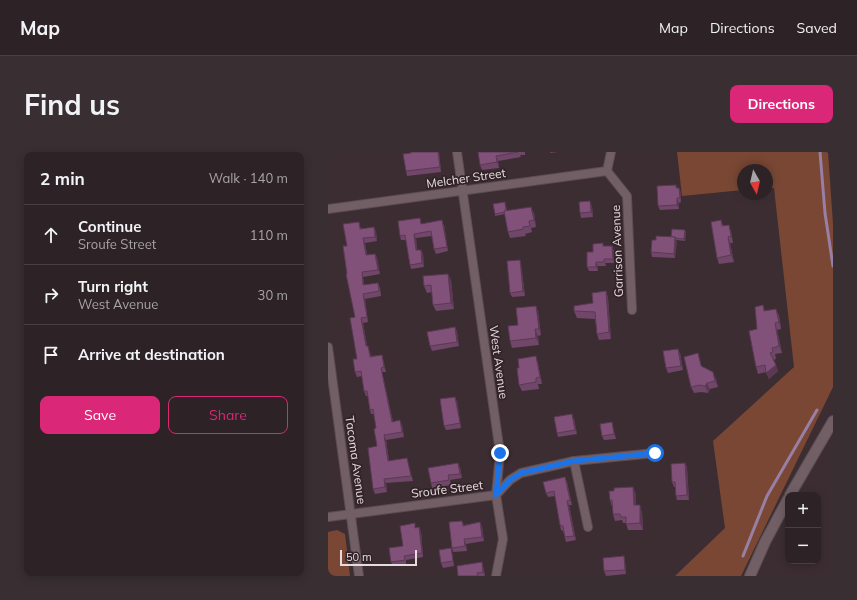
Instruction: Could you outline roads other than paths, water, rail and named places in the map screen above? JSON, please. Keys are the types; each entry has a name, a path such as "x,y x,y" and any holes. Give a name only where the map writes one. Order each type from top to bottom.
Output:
{"main road":[{"path":"792,492 833,421"},
{"path":"750,576 765,542 785,505"}],"street":[{"name":"West Avenue","path":"457,152 500,453 496,495 503,539 496,576"},
{"path":"607,171 611,152"},
{"name":"Melcher Street","path":"328,209 607,171"},
{"name":"Garrison Avenue","path":"607,171 627,196 632,310"},
{"name":"Tacoma Avenue","path":"328,347 359,576"},
{"name":"Sroufe Street","path":"328,517 496,495 510,480 521,473 574,461 655,453"},
{"path":"574,461 588,527"}],"waterway":[{"path":"820,152 825,213 833,266"},
{"path":"743,556 767,496 817,410"}]}
